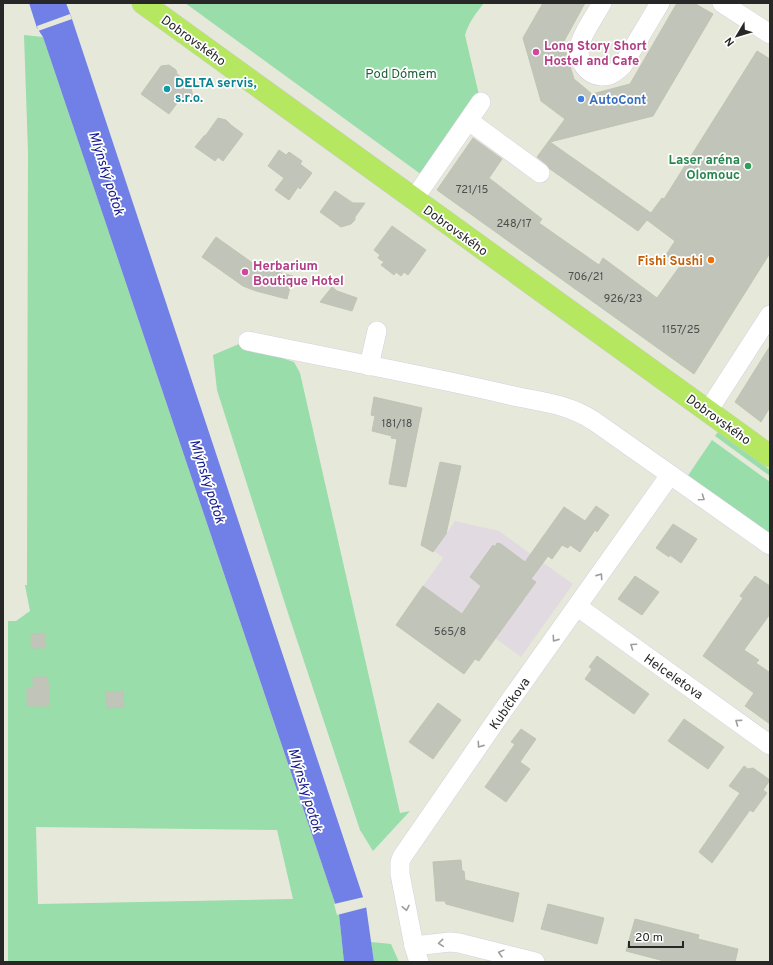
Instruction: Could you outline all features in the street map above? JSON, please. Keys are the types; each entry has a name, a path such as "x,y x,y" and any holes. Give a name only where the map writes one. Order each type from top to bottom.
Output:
{"main road":[{"name":"Dobrovského","path":"143,3 770,456"}],"street":[{"path":"602,3 582,38 578,56 587,69 602,76 617,72 623,65 660,3"},
{"path":"722,3 770,34"},
{"path":"414,200 481,102"},
{"path":"469,121 540,172"},
{"path":"708,411 770,315"},
{"path":"370,366 377,331"},
{"path":"248,341 446,380 563,406 584,414 770,545"},
{"name":"Kubíčkova","path":"417,954 400,874 400,862 402,857 670,475"},
{"name":"Helceletova","path":"578,607 770,745"},
{"path":"417,954 450,942 535,962"}],"shaded area":[{"path":"455,521 499,531 573,584 521,657 423,586 443,558 434,551"}],"green space":[{"name":"Pod Dómem","path":"185,3 484,3 471,22 465,35 479,95 422,175"},
{"path":"24,35 43,37 339,914 344,962 8,962 8,621 16,621 30,611 25,585 27,585 28,152","holes":["36,827 277,830 293,899 38,904"]},
{"path":"239,344 294,362 300,373 400,813 410,811 373,851 360,830 288,613 217,390 213,355"},
{"path":"718,432 770,470 770,476 715,436"},
{"path":"712,440 770,482 770,536 687,477"},
{"path":"371,942 391,944 399,962 374,962"}],"water":[{"name":"Mlýnský potok","path":"29,3 66,3 71,16 366,906 374,962 344,962 339,914 43,37 37,28"}],"pier":[{"path":"70,14 72,19 38,31 37,26"},
{"path":"364,897 368,907 337,915 334,904"}],"building":[{"path":"543,3 585,3 563,43 574,79 592,94 630,84 677,3 694,3 713,14 653,116 550,142 651,213 662,198 664,199 757,51 770,59 770,253 694,374 437,190 473,138 502,159 489,178 542,219 539,223 599,265 603,258 657,298 680,266 666,255 675,241 647,220 638,231 550,169 537,157 565,119 541,101 523,38"},
{"name":"DELTA servis, s.r.o.","path":"169,65 176,70 177,74 190,84 193,97 181,98 169,114 141,94 161,66"},
{"path":"218,118 226,120 243,134 223,161 218,157 215,161 195,147"},
{"path":"279,150 286,155 289,152 302,161 300,164 312,173 300,189 298,187 289,200 275,190 284,178 268,166"},
{"path":"335,191 353,203 365,203 351,224 341,227 320,212"},
{"path":"392,226 426,250 408,275 404,272 401,276 396,272 394,275 381,265 384,262 378,258 380,255 374,250"},
{"path":"216,237 254,264 266,269 293,276 287,299 243,286 202,257"},
{"path":"332,287 337,291 357,298 352,311 320,302"},
{"path":"770,346 770,407 761,422 735,402"},
{"path":"374,397 422,408 406,487 389,484 397,439 391,438 392,436 372,431 375,416 371,415"},
{"path":"440,462 461,466 446,534 433,552 421,545"},
{"path":"596,506 609,515 597,532 595,530 580,552 570,545 568,548 562,545 552,559 548,556 531,579 536,582 479,661 475,659 464,674 396,625 423,586 462,614 481,586 470,577 493,545 495,547 497,543 501,544 525,562 564,507 585,521"},
{"path":"673,524 697,539 681,563 670,555 669,557 656,548"},
{"path":"635,576 659,592 642,615 618,599"},
{"path":"755,576 770,586 770,614 744,650 759,660 756,663 769,672 770,670 770,724 745,706 754,693 703,656 743,598 740,596"},
{"path":"45,633 45,648 31,648 31,634"},
{"path":"597,656 649,694 634,714 585,679 592,669 589,667"},
{"path":"33,677 47,677 47,683 49,683 49,706 27,706 27,688 33,688"},
{"path":"123,691 124,707 107,708 106,692"},
{"path":"438,703 461,720 433,759 409,742"},
{"path":"684,719 724,747 708,769 668,741"},
{"path":"521,729 536,739 520,762 530,769 506,802 485,787 515,744 511,742"},
{"path":"744,766 748,769 753,768 770,780 763,790 767,793 753,812 750,810 712,863 699,852 740,793 729,786"},
{"path":"461,860 465,880 519,893 513,922 446,904 445,901 436,901 433,862"},
{"path":"548,904 604,918 597,944 541,929"},
{"path":"635,919 699,935 698,939 738,949 735,962 668,962 626,951"}],"place":[{"name":"Long Story Short Hostel and Cafe","path":"536,52"},
{"name":"DELTA servis, s.r.o.","path":"167,89"},
{"name":"AutoCont","path":"581,99"},
{"name":"Laser aréna Olomouc","path":"748,166"},
{"name":"Fishi Sushi","path":"711,260"},
{"name":"Herbarium Boutique Hotel","path":"245,272"}]}
